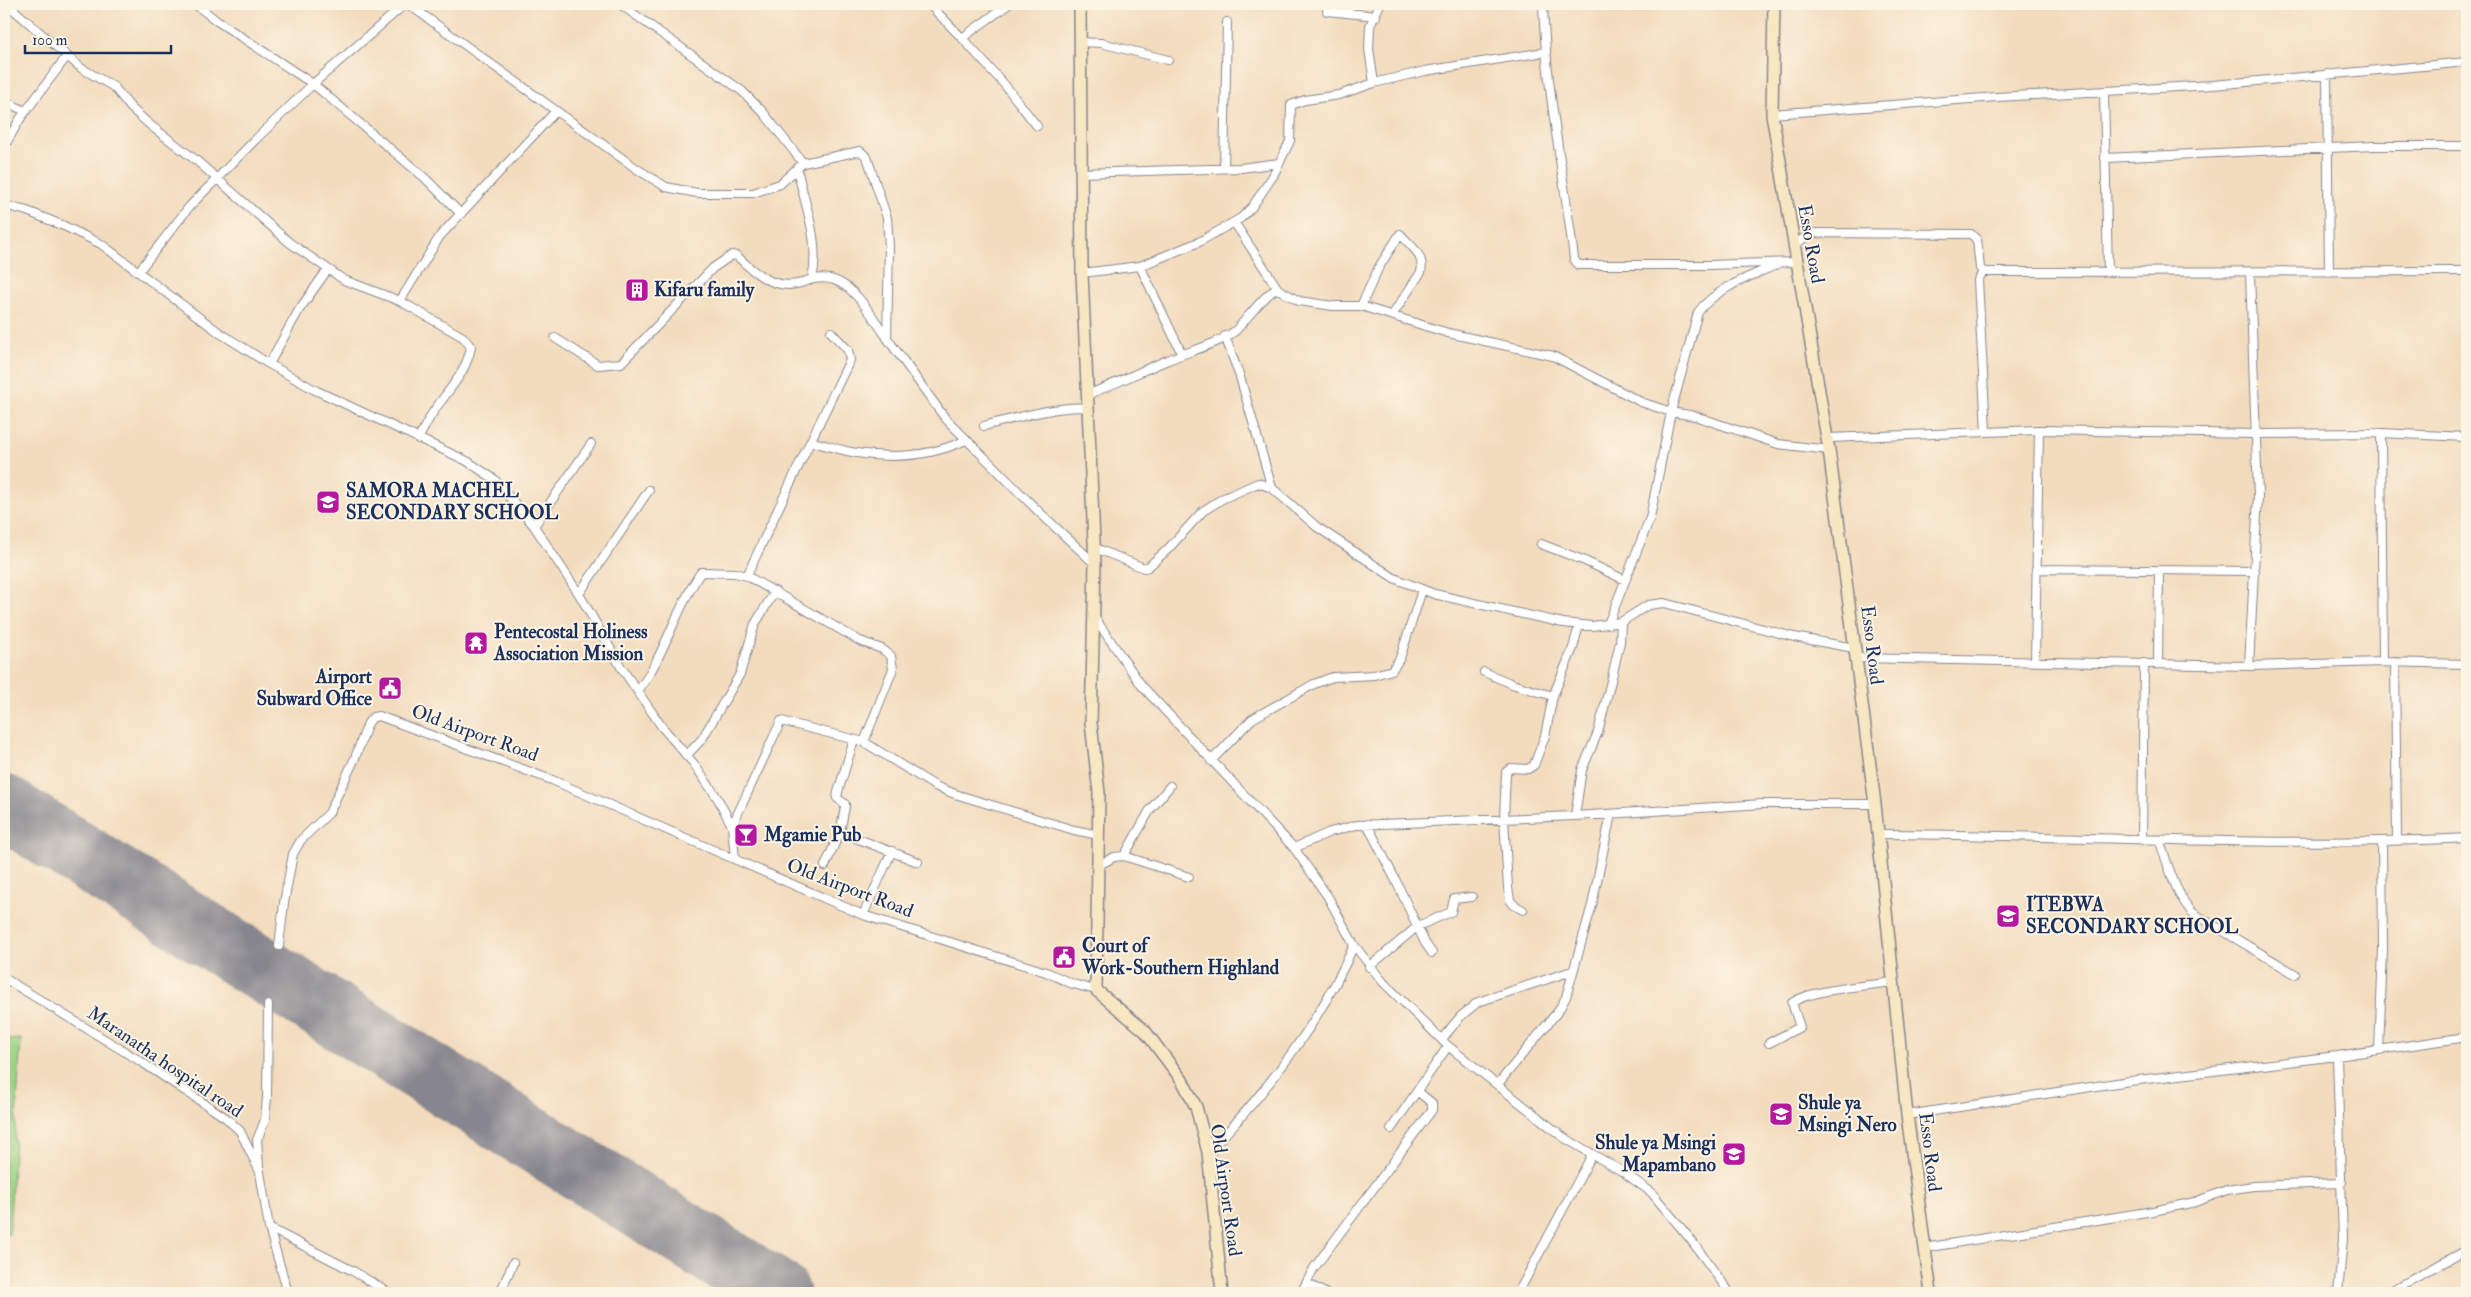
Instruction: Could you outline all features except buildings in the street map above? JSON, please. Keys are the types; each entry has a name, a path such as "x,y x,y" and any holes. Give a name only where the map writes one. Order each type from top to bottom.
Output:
{"street":[{"path":"7,4 67,56 94,76 114,87 150,126 191,156 267,225 344,280 400,301 463,337 471,347 468,360 458,380 435,409 418,439"},
{"path":"195,4 217,21 314,84 425,178 462,214"},
{"path":"140,271 189,207 314,84 406,4 637,170 666,187 697,194 753,193 780,184 800,165 860,151 867,157 887,218 889,247 887,338"},
{"path":"620,4 742,91 763,112 800,165 816,262 812,278"},
{"path":"929,4 1004,84 1037,126"},
{"path":"962,38 1009,4"},
{"path":"1080,4 1082,273 1094,564 1091,723 1099,793 1096,990"},
{"path":"1374,83 1369,35 1370,26 1380,4"},
{"path":"1543,4 1545,52 1574,259 1578,265 1796,262"},
{"name":"Esso Road","path":"1774,4 1772,114 1793,246 1829,444 1875,804 1907,1115 1931,1293"},
{"path":"1327,11 1376,16"},
{"path":"1224,168 1227,22"},
{"path":"1079,42 1101,43 1168,60"},
{"path":"1082,273 1140,266 1199,242 1248,212 1279,163 1290,141 1291,105 1305,100 1339,94 1374,83 1425,72 1545,52"},
{"path":"4,147 25,111 67,56"},
{"path":"1772,114 1996,97 2104,93 2467,62"},
{"path":"2327,74 2329,272"},
{"path":"2104,93 2108,272"},
{"path":"4,101 25,111"},
{"path":"400,301 440,236 556,111"},
{"path":"2105,158 2374,146 2467,146"},
{"path":"1081,174 1224,168 1279,163"},
{"path":"4,204 27,210 81,233 140,271 220,333 269,364 315,390 467,461 494,479 534,526 662,727 718,799 732,826 735,859"},
{"path":"1234,222 1278,289 1299,301 1333,306 1361,306 1392,314 1412,323 1439,331 1553,356 1618,391 1671,412 1695,416 1787,446 1986,431 2039,430 2256,434 2381,433 2467,437"},
{"path":"1793,246 1802,237 1811,233 1971,234 1978,240 1980,268 1983,272"},
{"path":"1361,306 1379,267 1400,234 1420,255 1423,265 1421,272 1392,314"},
{"path":"555,338 598,365 621,363 713,268 732,255 737,256 756,275 770,282 799,284 812,278 834,280 844,286 862,303 945,418 1094,564"},
{"path":"1608,624 1650,518 1671,412 1698,312 1707,301 1722,290 1781,263"},
{"path":"1140,266 1182,354"},
{"path":"269,364 299,310 328,269"},
{"path":"1983,272 2467,272"},
{"path":"1983,272 1978,280 1986,431"},
{"path":"2249,666 2258,496 2250,273"},
{"path":"1086,395 1125,381 1225,336 1247,319 1272,291 1278,289"},
{"path":"747,576 812,442 830,398 850,360 848,350 831,332"},
{"path":"1225,336 1240,377 1272,488"},
{"path":"984,426 1072,406 1087,408"},
{"path":"2035,661 2039,430"},
{"path":"2381,433 2383,662"},
{"path":"812,442 856,453 900,455 927,454 948,449 966,440"},
{"path":"534,526 591,444"},
{"path":"1093,547 1144,568 1148,567 1167,550 1191,522 1215,503 1253,484 1263,484 1272,488 1317,528 1394,578 1422,590 1458,601 1579,625 1621,622 1648,605 1664,603 1855,653 2035,661 2249,666 2383,662 2467,664"},
{"path":"579,594 649,490"},
{"path":"1541,544 1585,561 1625,580"},
{"path":"2036,569 2255,572"},
{"path":"2158,664 2159,571"},
{"path":"638,691 647,679 673,621 700,572 735,573 747,576 860,641 882,649 891,656 893,669 864,742"},
{"path":"1211,761 1252,719 1308,686 1333,677 1374,675 1392,670 1400,658 1422,590"},
{"path":"686,756 702,739 737,681 755,624 775,591"},
{"path":"1092,614 1142,686 1294,848 1328,897 1354,945 1369,967 1416,1017 1448,1046 1563,1137 1623,1172 1651,1192 1692,1240 1730,1293"},
{"path":"1575,816 1582,770 1598,732 1612,678 1620,642 1621,622"},
{"path":"1523,910 1514,906 1510,900 1504,818 1506,772 1511,768 1528,769 1534,765 1544,736 1553,696 1573,648 1579,625"},
{"path":"2395,662 2397,840"},
{"path":"2142,840 2144,663"},
{"path":"1484,672 1515,685 1553,696"},
{"name":"Old Airport Road","path":"279,946 284,902 293,854 301,840 329,813 355,758 368,723 373,717 391,720 552,780 863,915 1046,972 1073,984 1096,990 1145,1031 1182,1080 1196,1107 1208,1152 1222,1293"},
{"path":"732,826 781,722 787,721 825,734 864,742 935,786 955,794 1074,830 1099,835"},
{"path":"825,866 840,832 845,804 837,798 854,740"},
{"path":"1124,856 1150,810 1170,786"},
{"path":"1294,848 1330,832 1367,824 1575,816 1763,804 1875,804"},
{"path":"1498,1084 1559,1010 1566,997 1572,970 1592,905 1611,814"},
{"path":"1367,824 1418,926 1425,944 1432,953"},
{"path":"840,832 918,862"},
{"path":"1878,834 2032,835 2142,840 2382,841 2467,838"},
{"path":"2159,840 2179,890 2187,907 2193,913 2295,974"},
{"path":"2379,1050 2382,950 2382,841"},
{"path":"863,915 892,852"},
{"path":"1099,865 1114,857 1124,856 1189,877"},
{"path":"1369,967 1418,926 1450,912 1454,899 1472,897"},
{"path":"1208,1152 1232,1128 1265,1088 1336,984 1354,945"},
{"path":"1442,1040 1460,1017 1478,1002 1572,970"},
{"name":"Maranatha hospital road","path":"4,978 120,1048 226,1118 240,1131 260,1172 269,1228 288,1293"},
{"path":"1769,1043 1800,1027 1792,1003 1796,1000 1829,992 1894,982"},
{"path":"260,1172 257,1140 265,1120 267,1097 268,1005"},
{"path":"1907,1115 2130,1081 2337,1056 2467,1037"},
{"path":"1391,1129 1448,1046"},
{"path":"2337,1056 2343,1239 2338,1293"},
{"path":"1301,1293 1340,1232 1432,1110 1432,1103 1416,1091"},
{"path":"1518,1293 1592,1155"},
{"path":"1924,1248 2153,1211 2195,1202 2227,1190 2253,1186 2342,1183"},
{"path":"269,1228 352,1271 389,1293"},
{"path":"2387,1293 2467,1250"},
{"path":"500,1293 513,1264"},
{"path":"1306,1283 1325,1293"}],"green space":[{"path":"21,1039 9,1234 4,1234 4,1040"}],"runway":[{"path":"4,807 778,1293"}],"place":[{"name":"Kifaru family","path":"637,290"},
{"name":"SAMORA MACHEL SECONDARY SCHOOL","path":"328,502"},
{"name":"Pentecostal Holiness Association Mission","path":"476,643"},
{"name":"Airport Subward Office","path":"390,688"},
{"name":"Mgamie Pub","path":"746,835"},
{"name":"ITEBWA SECONDARY SCHOOL","path":"2008,916"},
{"name":"Court of Work-Southern Highland","path":"1064,957"},
{"name":"Shule ya Msingi Nero","path":"1781,1114"},
{"name":"Shule ya Msingi Mapambano","path":"1734,1154"}]}
